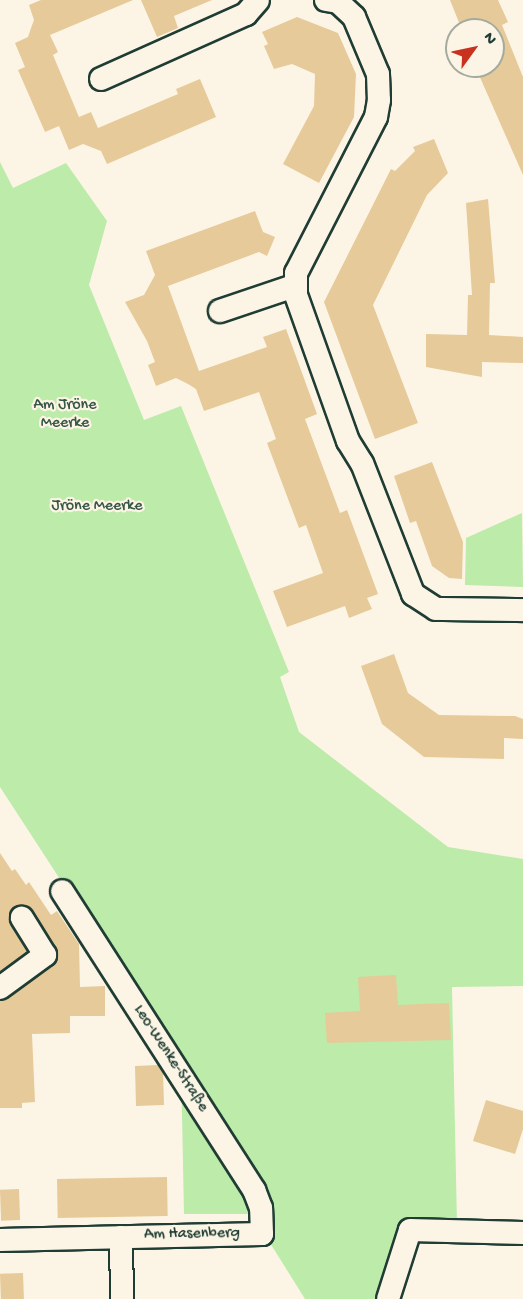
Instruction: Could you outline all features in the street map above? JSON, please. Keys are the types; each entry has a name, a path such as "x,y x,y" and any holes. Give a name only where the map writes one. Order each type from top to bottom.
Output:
{"street":[{"path":"101,80 246,14 258,0"},
{"path":"326,0 338,2 354,17 378,74 379,100 376,117 296,273 294,285 348,441 362,463 413,594 436,609 523,610"},
{"path":"220,312 294,285"},
{"name":"Leo-Wenke-Straße","path":"62,891 254,1190 261,1208 262,1234"},
{"path":"0,988 45,955 22,918"},
{"path":"388,1299 410,1230 523,1233"},
{"name":"Am Hasenberg","path":"0,1240 262,1234"},
{"name":"Am Hasenberg","path":"121,1237 122,1299"}],"green space":[{"path":"0,162 13,188 66,163 107,221 89,285 144,420 181,406 289,672 280,677 299,732 448,847 523,859 523,986 452,987 457,1224 418,1225 380,1299 305,1299 252,1214 184,1214 181,1065 0,787"},
{"path":"522,513 523,587 465,585 466,538"}],"building":[{"path":"41,0 133,0 50,35 58,52 53,55 79,117 91,112 98,128 178,94 176,89 200,79 216,117 107,164 101,151 83,144 69,150 59,126 45,132 18,70 25,67 15,43 28,37 34,20 29,5"},
{"path":"141,0 212,0 174,16 178,28 157,37"},
{"path":"450,0 498,0 508,22 505,24 505,18 457,18"},
{"path":"297,17 338,33 356,74 354,117 319,183 283,164 314,106 315,74 292,64 274,69 264,46 268,44 262,32"},
{"path":"505,32 523,77 523,175 480,78 505,78"},
{"path":"434,139 448,173 427,195 373,305 418,423 375,439 324,302 391,169 395,171 415,151 413,147"},
{"path":"488,199 495,283 490,283 489,335 523,337 523,363 482,362 482,377 426,367 426,334 467,335 468,295 472,295 466,203"},
{"path":"255,211 263,232 275,237 267,256 259,252 168,286 199,371 267,347 263,337 286,329 317,414 305,419 340,513 347,510 378,594 367,598 372,609 349,618 345,606 287,627 273,591 323,573 306,525 299,528 267,443 276,439 259,392 204,411 196,389 188,384 176,378 156,386 148,365 155,362 147,341 125,302 144,295 155,275 146,251"},
{"path":"432,462 463,542 462,579 449,578 432,566 416,521 410,523 394,476"},
{"path":"394,654 408,693 439,715 515,716 523,719 523,739 504,738 504,759 424,757 382,724 361,666"},
{"path":"0,853 12,871 15,869 26,885 29,882 51,915 57,911 79,944 80,987 105,986 105,1016 70,1016 70,1033 32,1034 35,1102 22,1103 22,1108 0,1108 0,1001 53,966 58,954 33,910 22,905 15,906 9,919 27,952 0,971"},
{"path":"396,975 398,1005 449,1003 451,1040 327,1043 325,1013 360,1011 358,977"},
{"path":"158,1065 163,1073 164,1105 136,1106 135,1066"},
{"path":"486,1100 523,1111 523,1129 515,1154 473,1141"},
{"path":"167,1177 168,1216 58,1218 57,1179"},
{"path":"19,1189 20,1220 1,1221 0,1190"},
{"path":"23,1273 24,1299 1,1299 0,1274"}],"park label":[{"name":"Am Jröne Meerke","path":"65,415"},
{"name":"Jröne Meerke","path":"97,507"}]}
